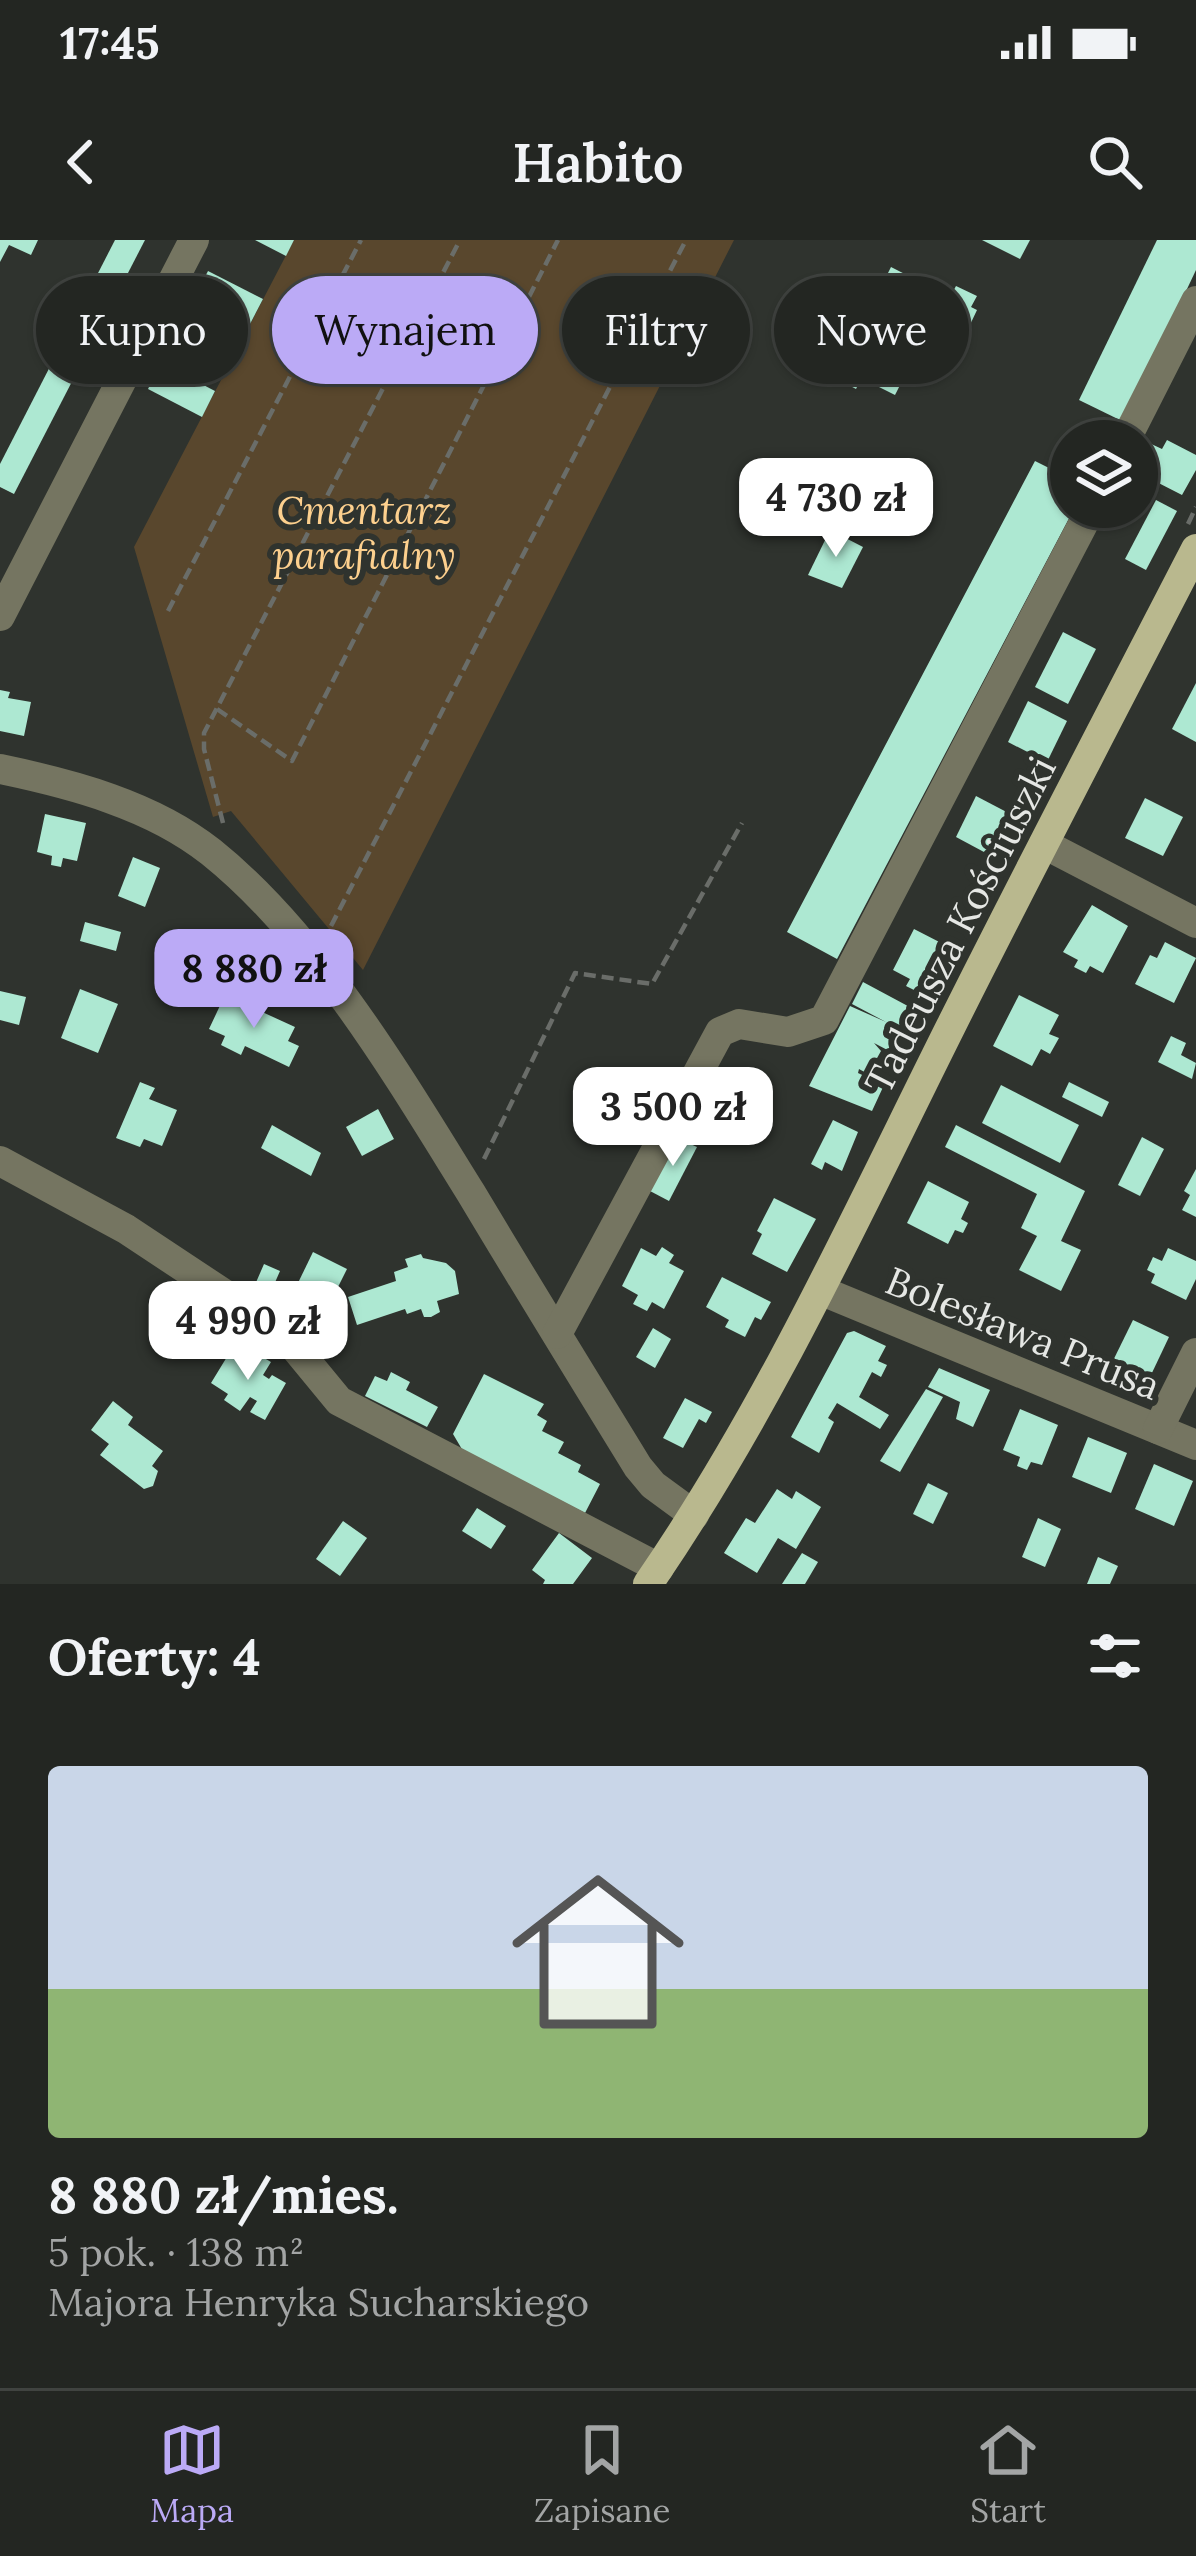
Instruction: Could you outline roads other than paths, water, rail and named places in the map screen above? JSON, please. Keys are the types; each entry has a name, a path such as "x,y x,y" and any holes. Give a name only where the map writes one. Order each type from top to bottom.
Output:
{"main road":[{"name":"Tadeusza Kościuszki","path":"654,1576 759,1408 822,1292 1044,844 1185,599 1196,549"}],"street":[{"path":"0,616 194,240"},
{"path":"1136,420 1196,301"},
{"path":"556,1334 720,1032 739,1024 788,1032 824,1020 1081,528"},
{"path":"0,769 70,784 138,811 214,854 281,921 345,1000 410,1093 638,1467 653,1485 694,1515"},
{"path":"1044,844 1196,923"},
{"path":"0,1161 126,1229 283,1333 339,1401 654,1576"},
{"name":"Bolesława Prusa","path":"822,1292 1196,1445"},
{"path":"1158,1429 1196,1353"}],"park label":[{"name":"Cmentarz parafialny","path":"364,532"}]}
